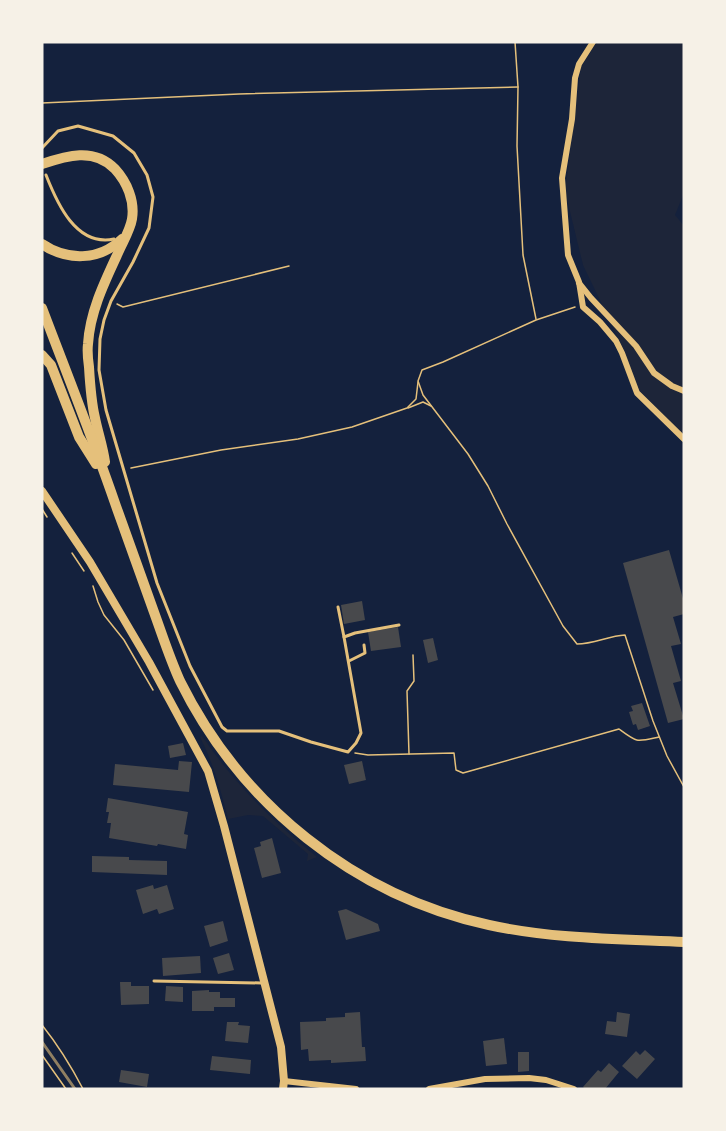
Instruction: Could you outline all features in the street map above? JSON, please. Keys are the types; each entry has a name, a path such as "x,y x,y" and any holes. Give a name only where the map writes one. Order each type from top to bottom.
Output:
{"highway":[{"path":"44,169 59,158 78,154 97,157 112,165 123,177 132,206 132,219 99,294 90,322 87,347 91,398 102,442 109,485"},
{"path":"42,244 64,255 89,256 105,252 125,237"},
{"path":"42,308 179,679 215,740 252,787 276,812 298,833 355,873 419,904 455,916 489,926 529,932 684,942"},
{"path":"42,355 51,365 78,437 109,485"}],"main road":[{"path":"42,491 90,562 149,662 208,771 281,1047 284,1085"}],"street":[{"path":"593,42 579,64 575,78 572,119 562,178 568,255 579,282 583,307 616,341 637,393 684,439"},
{"path":"579,282 636,346 654,373 672,386 684,391"},
{"path":"429,1089 485,1079 530,1078 546,1080 560,1087 574,1089"},
{"path":"284,1085 356,1089"}],"lane":[{"path":"42,148 58,131 78,126 114,136 134,153 147,175 153,197 149,228 111,301 104,320 100,339 99,370 106,410 157,583 186,656 222,727 227,731 279,731 348,752 361,733 350,661 338,606"},
{"path":"44,169 63,212 77,229 93,238 108,240 125,237"},
{"path":"344,637 399,625"},
{"path":"350,661 366,652 364,645"},
{"path":"154,981 264,983"}],"path":[{"path":"515,42 518,87 517,146 523,255 536,320"},
{"path":"42,103 239,94 518,87"},
{"path":"111,301 123,307 289,266"},
{"path":"407,408 416,399 422,370 536,320 580,305 583,307"},
{"path":"418,381 423,395 468,454 488,486 563,626 577,644 588,644 625,635 659,737 684,787"},
{"path":"124,470 220,450 298,439 352,427 423,402 432,406"},
{"path":"42,509 48,518"},
{"path":"73,554 86,574"},
{"path":"92,583 104,615 124,640 157,697"},
{"path":"409,755 406,690 414,681 412,655"},
{"path":"348,752 368,755 454,753 456,770 463,773 619,729 631,739 640,741 659,737"},
{"path":"42,1025 59,1047 83,1089"},
{"path":"42,1055 66,1089"}],"shaded area":[{"path":"597,42 684,42 684,193 675,215 684,226 684,435 636,387 623,348 583,265 565,191 581,67"},
{"path":"202,736 227,770 255,801 317,857 307,861 308,854 263,816 248,815 228,819 216,777 200,737"}],"building":[{"path":"669,550 684,602 684,614 673,617 681,644 671,646 681,681 673,683 684,719 668,723 623,563"},
{"path":"362,601 365,620 344,624 341,605"},
{"path":"398,627 401,647 371,651 368,632"},
{"path":"433,638 438,660 428,663 423,640"},
{"path":"642,703 650,726 638,730 636,724 633,725 629,712 633,711 631,706"},
{"path":"183,743 186,755 170,758 168,746"},
{"path":"179,761 192,762 189,792 113,785 115,764 178,770"},
{"path":"362,761 366,780 349,784 344,765"},
{"path":"108,798 188,812 184,834 188,835 186,849 109,838 111,823 107,823"},
{"path":"272,838 281,873 262,878 254,848 261,846 260,842"},
{"path":"92,856 167,861 167,875 92,872"},
{"path":"153,885 154,889 167,885 174,909 159,914 157,909 143,914 136,890"},
{"path":"346,909 378,924 380,931 346,940 338,911"},
{"path":"223,921 228,941 210,947 204,926"},
{"path":"229,953 234,970 218,974 213,958"},
{"path":"200,956 201,973 163,976 162,958"},
{"path":"120,982 131,982 131,986 149,986 149,1004 121,1005"},
{"path":"166,986 183,987 183,1002 165,1001"},
{"path":"209,990 209,992 220,992 220,998 235,998 235,1007 214,1007 214,1011 192,1011 192,991"},
{"path":"360,1012 362,1047 365,1047 366,1061 331,1063 331,1060 309,1061 308,1049 301,1050 300,1022 326,1021 326,1018 345,1017 345,1013"},
{"path":"617,1012 630,1014 627,1037 605,1034 607,1021 616,1022"},
{"path":"227,1022 239,1022 238,1025 250,1026 248,1043 225,1041"},
{"path":"504,1038 507,1064 486,1066 483,1041"},
{"path":"645,1050 655,1059 637,1079 622,1066 636,1051 640,1055"},
{"path":"518,1052 529,1052 529,1071 518,1072"},
{"path":"212,1056 251,1060 250,1074 210,1070"},
{"path":"609,1063 619,1072 605,1089 585,1089 583,1087 598,1070 601,1072"},
{"path":"121,1070 149,1074 147,1087 119,1082"}],"railway":[{"path":"42,1042 75,1089"}]}
